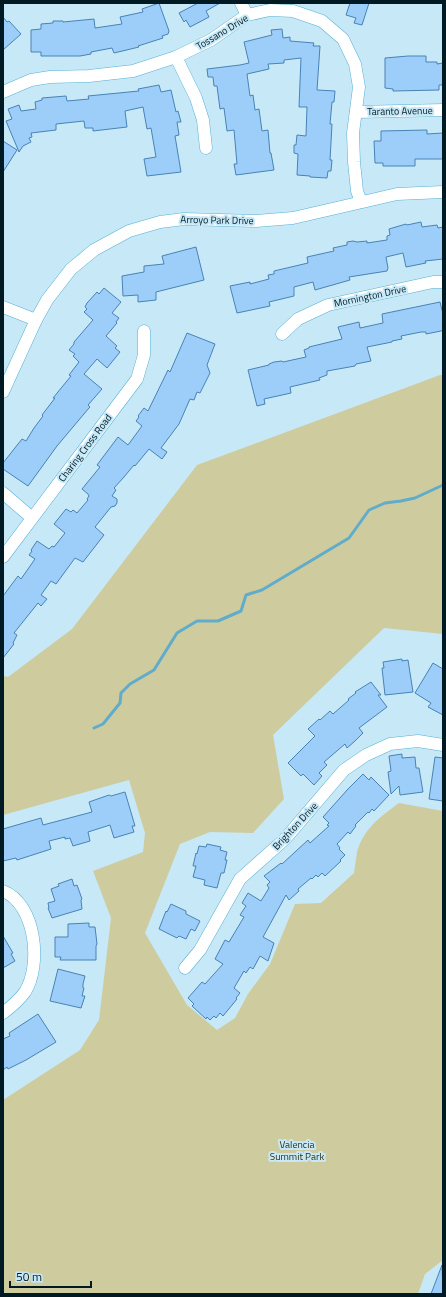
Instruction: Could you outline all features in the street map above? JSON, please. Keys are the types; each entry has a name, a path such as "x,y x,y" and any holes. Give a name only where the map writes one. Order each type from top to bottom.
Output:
{"street":[{"path":"241,3 247,15"},
{"name":"Tossano Drive","path":"3,92 31,80 50,77 89,76 133,71 176,57 211,40 247,15 270,10 293,11 322,21 343,39 355,64 359,87 353,132 354,162 357,191 360,202"},
{"path":"176,57 196,98 203,120 206,148"},
{"name":"Taranto Avenue","path":"356,112 443,110"},
{"name":"Arroyo Park Drive","path":"3,392 36,320 48,300 71,269 94,250 129,231 160,222 184,219 256,221 293,218 397,194 443,192"},
{"name":"Mornington Drive","path":"282,334 298,319 328,304 433,282 443,282"},
{"path":"3,307 36,320"},
{"name":"Charing Cross Road","path":"3,557 137,379 144,355 144,331"},
{"path":"3,493 32,518"},
{"name":"Brighton Drive","path":"185,968 200,950 240,879 285,840 344,770 366,755 390,744 418,741 443,745"},
{"path":"3,891 18,900 25,911 33,938 34,958 33,970 25,991 16,1002 3,1013"}],"green space":[{"name":"Valencia Summit Park","path":"443,375 443,634 384,628 273,735 284,799 253,833 210,832 180,844 145,933 187,1005 217,1030 235,1018 248,994 270,964 295,904 321,903 354,873 357,852 364,836 385,813 399,803 443,811 443,1260 425,1274 418,1294 3,1294 3,1100 80,1050 99,1020 111,918 93,871 143,852 145,833 129,780 3,815 3,676 8,677 72,629 197,465"}],"building":[{"path":"159,3 169,31 168,34 162,36 163,38 138,46 139,47 114,53 112,48 91,52 91,54 80,56 41,56 41,52 31,52 31,30 41,29 41,24 53,23 53,21 63,22 94,19 95,28 122,24 120,17 143,12 142,9"},
{"path":"198,3 220,3 206,11 209,17 190,27 186,20 184,22 179,13"},
{"path":"350,3 369,3 362,25 354,23 356,18 346,15"},
{"path":"3,17 7,22 9,21 21,34 3,50"},
{"path":"282,29 283,38 290,37 290,41 314,43 313,46 320,46 317,90 335,91 334,102 332,102 330,124 332,124 330,160 332,160 331,171 328,171 327,178 297,175 298,154 294,153 294,145 296,145 297,135 306,136 307,107 299,107 301,58 284,60 284,63 268,64 269,69 247,74 250,96 253,95 255,110 259,109 262,131 268,130 270,153 274,170 236,175 234,164 237,164 234,130 227,131 224,108 220,109 217,86 214,86 213,77 208,77 207,69 249,63 244,42 272,35 271,30"},
{"path":"426,56 426,62 437,62 437,64 443,63 443,85 439,85 439,90 393,91 393,89 385,88 385,58"},
{"path":"159,85 161,92 171,90 176,112 178,111 181,122 177,122 179,135 175,136 181,172 147,176 144,159 156,157 151,128 147,129 143,107 125,111 127,127 93,131 93,128 85,128 84,121 56,124 56,130 31,133 32,137 29,138 31,142 23,146 19,152 6,121 12,119 8,109 19,105 21,111 36,109 35,102 42,100 42,98 66,96 67,101 89,99 88,96 139,91 138,89"},
{"path":"427,130 427,134 443,133 443,159 415,159 415,166 383,166 383,163 375,163 374,141 381,141 381,131"},
{"path":"3,141 17,150 3,172"},
{"path":"421,222 422,227 437,225 438,228 443,227 443,259 425,261 426,263 406,267 403,253 386,257 388,268 387,271 349,277 350,280 315,290 313,282 294,287 294,296 269,302 270,306 237,313 230,286 250,282 250,284 269,279 268,275 274,274 274,271 308,263 307,257 334,251 333,248 347,245 347,242 367,241 367,243 387,240 387,236 390,235 389,229 406,224"},
{"path":"196,247 204,280 156,292 156,300 138,302 138,295 123,296 122,276 144,272 144,266 164,264 162,256"},
{"path":"104,288 121,302 112,313 119,318 116,322 117,323 106,336 117,346 115,348 120,352 107,368 97,359 84,374 102,389 88,405 90,407 57,446 28,486 3,469 3,463 22,439 26,441 43,416 42,415 55,398 53,398 71,376 69,375 79,362 73,356 75,354 69,350 93,320 84,312 87,309 85,307 97,292 99,294"},
{"path":"440,302 443,314 443,330 426,334 426,332 421,332 401,336 402,339 367,347 371,361 356,364 355,366 327,371 327,375 319,378 320,380 290,387 291,393 264,399 265,404 257,406 248,370 269,365 274,362 283,362 306,357 304,350 309,347 342,339 338,327 359,322 360,328 383,323 382,314"},
{"path":"187,333 215,344 207,365 210,373 200,393 197,392 194,400 190,399 179,424 161,448 167,452 162,459 149,449 114,488 116,490 112,496 117,499 117,503 115,506 111,507 95,527 104,535 83,562 75,558 56,584 51,581 41,595 47,599 41,606 38,603 14,633 17,635 13,643 14,644 3,658 3,596 18,576 21,579 35,559 29,555 37,541 49,549 52,546 54,547 65,533 54,524 66,509 71,512 73,510 77,513 88,500 88,494 82,489 100,467 97,465 118,437 128,445 142,426 136,421 139,417 138,416 144,408 148,411 168,370 170,372"},
{"path":"402,659 402,661 408,660 413,692 385,695 382,668 384,668 383,662"},
{"path":"433,663 443,669 443,715 428,707 431,703 415,693"},
{"path":"371,682 381,695 378,695 387,707 359,728 363,733 347,748 345,744 324,762 327,765 319,773 322,776 314,785 303,774 301,776 288,763 315,736 308,729 330,711 333,714 356,693 355,692"},
{"path":"402,754 402,758 415,757 416,768 419,768 423,792 400,795 399,786 391,794 388,772 391,771 389,756"},
{"path":"435,757 443,758 443,801 429,799"},
{"path":"363,774 369,780 371,777 389,795 374,811 372,809 369,813 368,812 355,825 356,826 350,834 348,832 337,844 340,848 339,849 345,855 340,860 341,861 325,876 322,873 318,877 316,875 312,879 311,878 298,889 299,891 289,900 286,895 263,937 274,943 268,961 260,956 253,969 250,967 246,973 244,971 234,988 240,993 223,1016 220,1013 216,1018 214,1016 210,1020 207,1017 206,1019 192,1006 194,1004 188,998 202,982 205,984 223,964 215,959 225,940 229,942 244,917 240,915 246,906 242,903 248,893 261,901 269,888 267,885 270,882 264,876 281,863 282,864 308,840 310,843 329,826 327,825 329,823 323,817"},
{"path":"125,792 135,826 132,826 134,832 114,838 110,825 88,832 90,841 73,846 70,838 65,839 65,837 49,841 51,849 17,860 16,858 3,861 3,829 41,818 43,825 92,812 89,802 109,795 111,796"},
{"path":"207,844 221,847 220,850 227,852 224,873 221,873 217,888 204,885 205,880 193,877 196,866 193,866 196,853 197,854 199,846 206,847"},
{"path":"72,879 74,886 77,885 82,899 82,909 52,918 48,908 48,903 55,901 51,889 59,886 58,884"},
{"path":"171,904 186,911 186,914 200,921 195,931 191,929 186,939 179,936 177,938 159,929 166,911 167,912"},
{"path":"89,923 89,927 95,927 97,944 96,960 60,960 61,957 55,957 55,937 68,937 68,924"},
{"path":"3,936 13,953 11,954 15,961 3,968"},
{"path":"58,969 85,976 82,996 85,996 81,1008 50,1001"},
{"path":"38,1014 56,1042 26,1060 3,1070 3,1039 10,1036 9,1033"},
{"path":"442,1265 443,1294 431,1294"}],"waterway":[{"path":"94,728 103,724 120,703 121,693 130,684 154,670 177,633 197,621 218,621 241,611 246,595 262,590 349,538 369,510 385,503 415,498 443,485"}]}
